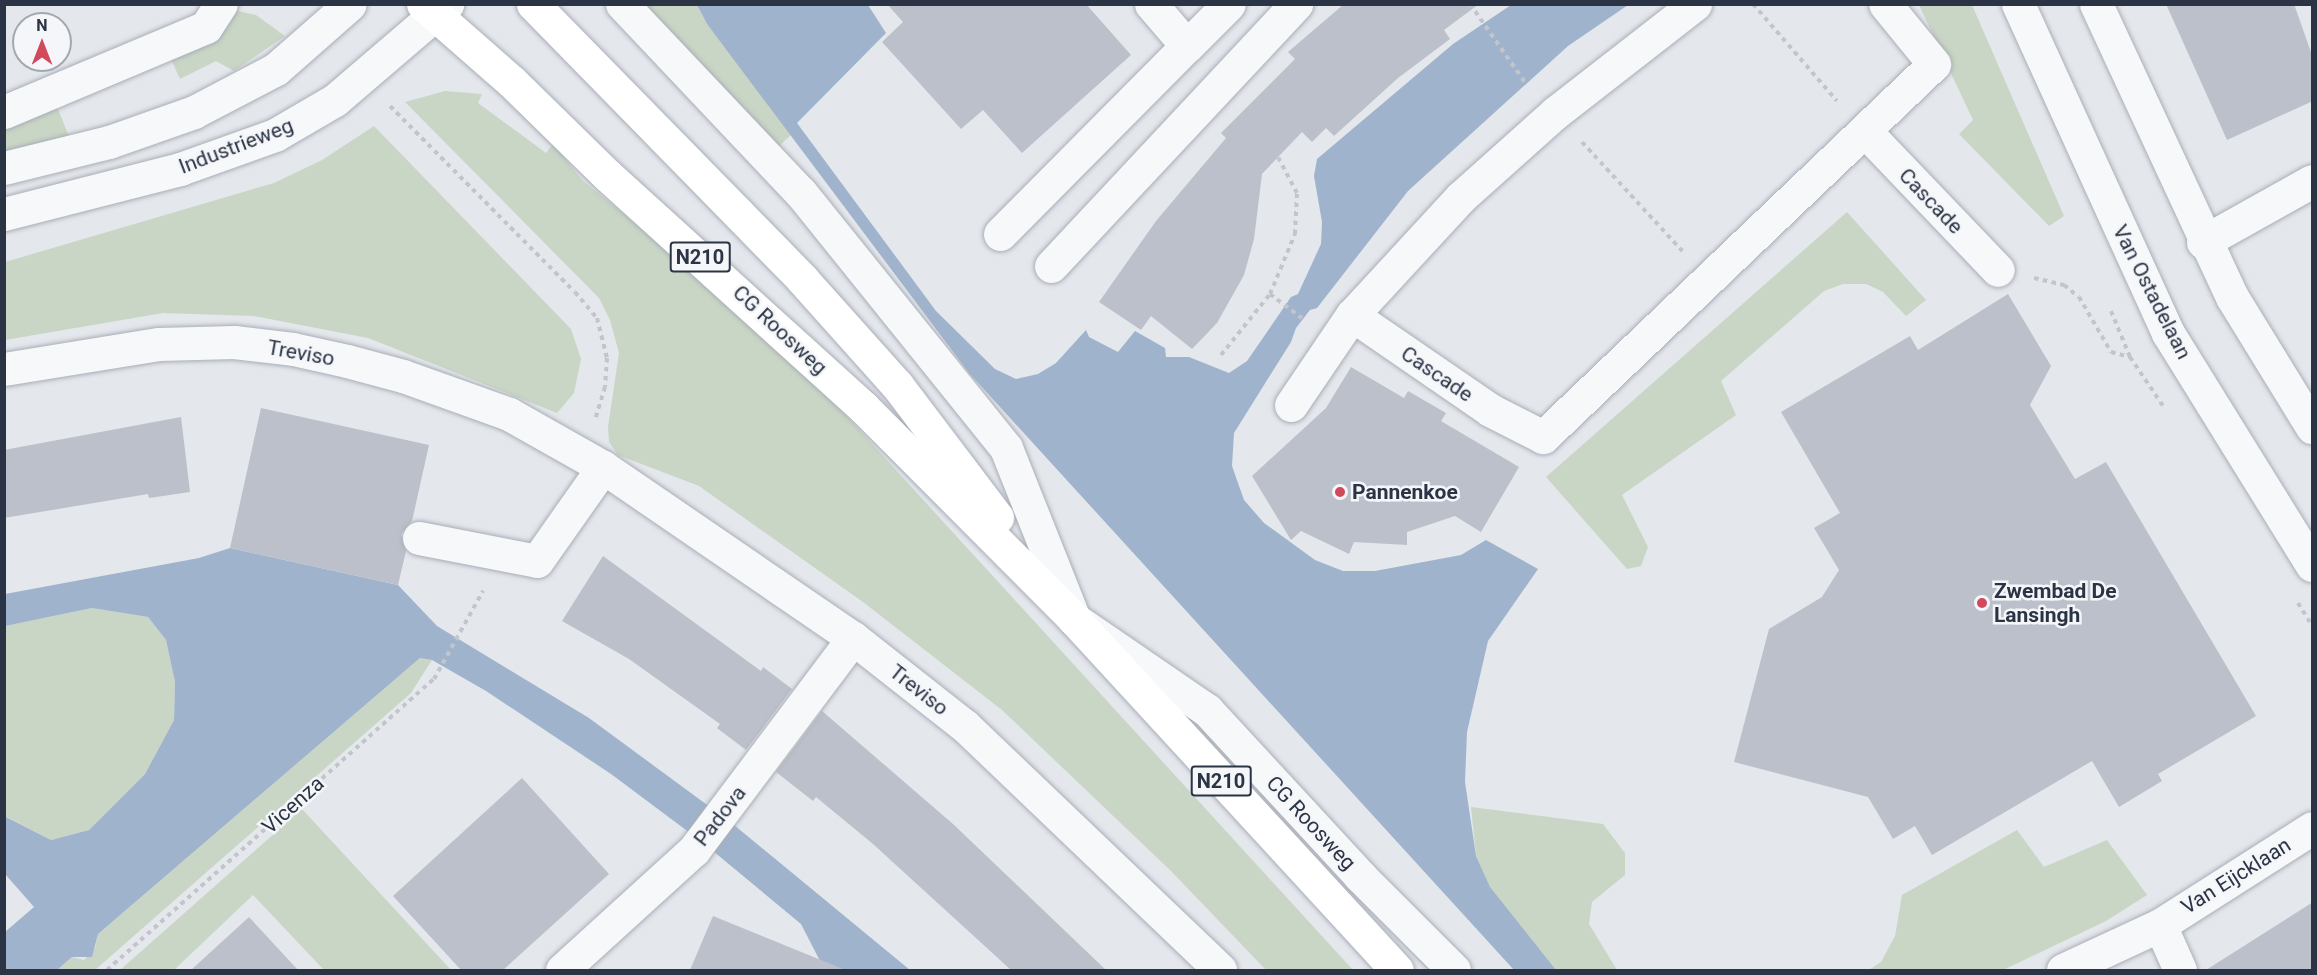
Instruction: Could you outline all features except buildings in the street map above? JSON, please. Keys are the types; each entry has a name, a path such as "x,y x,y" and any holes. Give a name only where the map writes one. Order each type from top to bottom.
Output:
{"main road":[{"name":"CG Roosweg","path":"533,4 803,280 897,385 1074,619"},
{"name":"CG Roosweg","path":"436,8 864,408 1074,619 1397,970"}],"street":[{"path":"4,112 206,27 221,4"},
{"path":"4,168 109,142 194,112 276,69 350,4"},
{"name":"CG Roosweg","path":"622,4 801,193 1006,447 1074,619 1207,710 1360,876 1454,970"},
{"path":"1151,4 1187,46"},
{"path":"1000,234 1230,4"},
{"path":"1051,266 1296,4"},
{"path":"1292,405 1352,315 1461,197 1555,113 1695,4"},
{"name":"Cascade","path":"1352,315 1490,410 1544,437 1934,64 1885,4"},
{"name":"Van Ostadelaan","path":"2018,4 2168,333 2313,565"},
{"path":"2096,4 2203,242 2232,297 2313,427"},
{"name":"Industrieweg","path":"4,214 180,169 275,135 335,100 362,78 436,8"},
{"name":"Cascade","path":"1865,131 1998,270"},
{"path":"2203,242 2313,181"},
{"name":"Treviso","path":"4,369 159,344 234,342 293,349 403,376 509,414 592,461 852,638 965,726 1220,970"},
{"path":"419,538 537,561 592,461"},
{"name":"Padova","path":"562,970 694,850 852,638"},
{"name":"Van Eijcklaan","path":"2063,970 2160,925 2313,828"},
{"name":"Van Eijcklaan","path":"2160,925 2180,970"}],"path":[{"path":"1470,4 1529,88 1555,113 1707,279"},
{"path":"1753,4 1865,131"},
{"path":"362,78 575,292 597,318 607,358 592,461"},
{"path":"1221,355 1270,294 1296,234 1297,193 1278,158"},
{"path":"1998,270 2064,285 2079,297 2111,352 2130,357"},
{"path":"1270,294 1311,325"},
{"name":"Vicenza","path":"107,970 434,680 463,627"}],"green space":[{"path":"643,5 697,5 707,24 792,134 779,146"},
{"path":"1919,5 1972,5 2064,216 2049,226 1959,134 1973,120"},
{"path":"228,9 256,15 285,36 234,71 216,61 180,79 170,57"},
{"path":"445,91 482,94 478,103 546,153 553,144 583,181 676,256 831,399 1353,970 1266,970 1171,871 1002,710 863,602 699,486 618,455 609,442 608,427 619,353 610,320 599,298 405,102"},
{"path":"55,102 70,139 5,155 4,123"},
{"path":"374,126 571,329 581,359 574,393 557,413 368,338 254,316 163,313 5,340 5,262 274,183 322,160"},
{"path":"1847,212 1926,300 1906,316 1883,292 1866,284 1843,284 1824,291 1721,381 1736,415 1622,495 1648,547 1641,566 1627,569 1546,477"},
{"path":"92,608 148,617 166,640 175,682 174,720 145,774 89,830 51,840 5,816 4,626"},
{"path":"420,658 432,660 411,693 95,970 57,970 72,957 84,960 95,948 98,934"},
{"path":"1471,807 1603,824 1625,853 1625,875 1592,902 1589,924 1617,970 1556,970 1490,888 1476,856"},
{"path":"302,809 451,970 324,970 253,895 174,970 120,970"},
{"path":"2017,830 2044,867 2107,840 2147,895 2106,921 2003,970 1869,970 1881,962 1895,936 1902,895"}],"water":[{"path":"697,5 868,5 886,33 797,123 936,311 995,369 1016,379 1038,374 1056,363 1086,330 1089,337 1118,352 1135,331 1165,348 1166,357 1189,357 1229,373 1247,361 1291,297 1298,294 1321,244 1322,222 1314,176 1317,159 1453,44 1511,5 1628,5 1568,46 1408,191 1317,308 1310,310 1296,328 1291,342 1234,433 1232,466 1244,500 1264,523 1315,560 1343,571 1375,571 1461,555 1486,540 1538,569 1488,641 1467,732 1465,782 1476,856 1490,887 1556,970 1514,970 969,373 707,24"},
{"path":"230,548 398,585 437,626 589,718 714,810 694,836 611,774 486,691 432,660 420,658 98,934 92,957 72,957 57,970 5,970 5,932 34,907 5,874 4,816 51,840 89,830 145,774 174,720 175,682 166,640 148,617 92,608 5,626 5,594 199,558"},
{"path":"734,825 910,970 819,970 819,959 801,924 713,851"}],"place":[{"name":"Pannenkoe","path":"1340,492"},
{"name":"Zwembad De Lansingh","path":"1982,603"}]}
